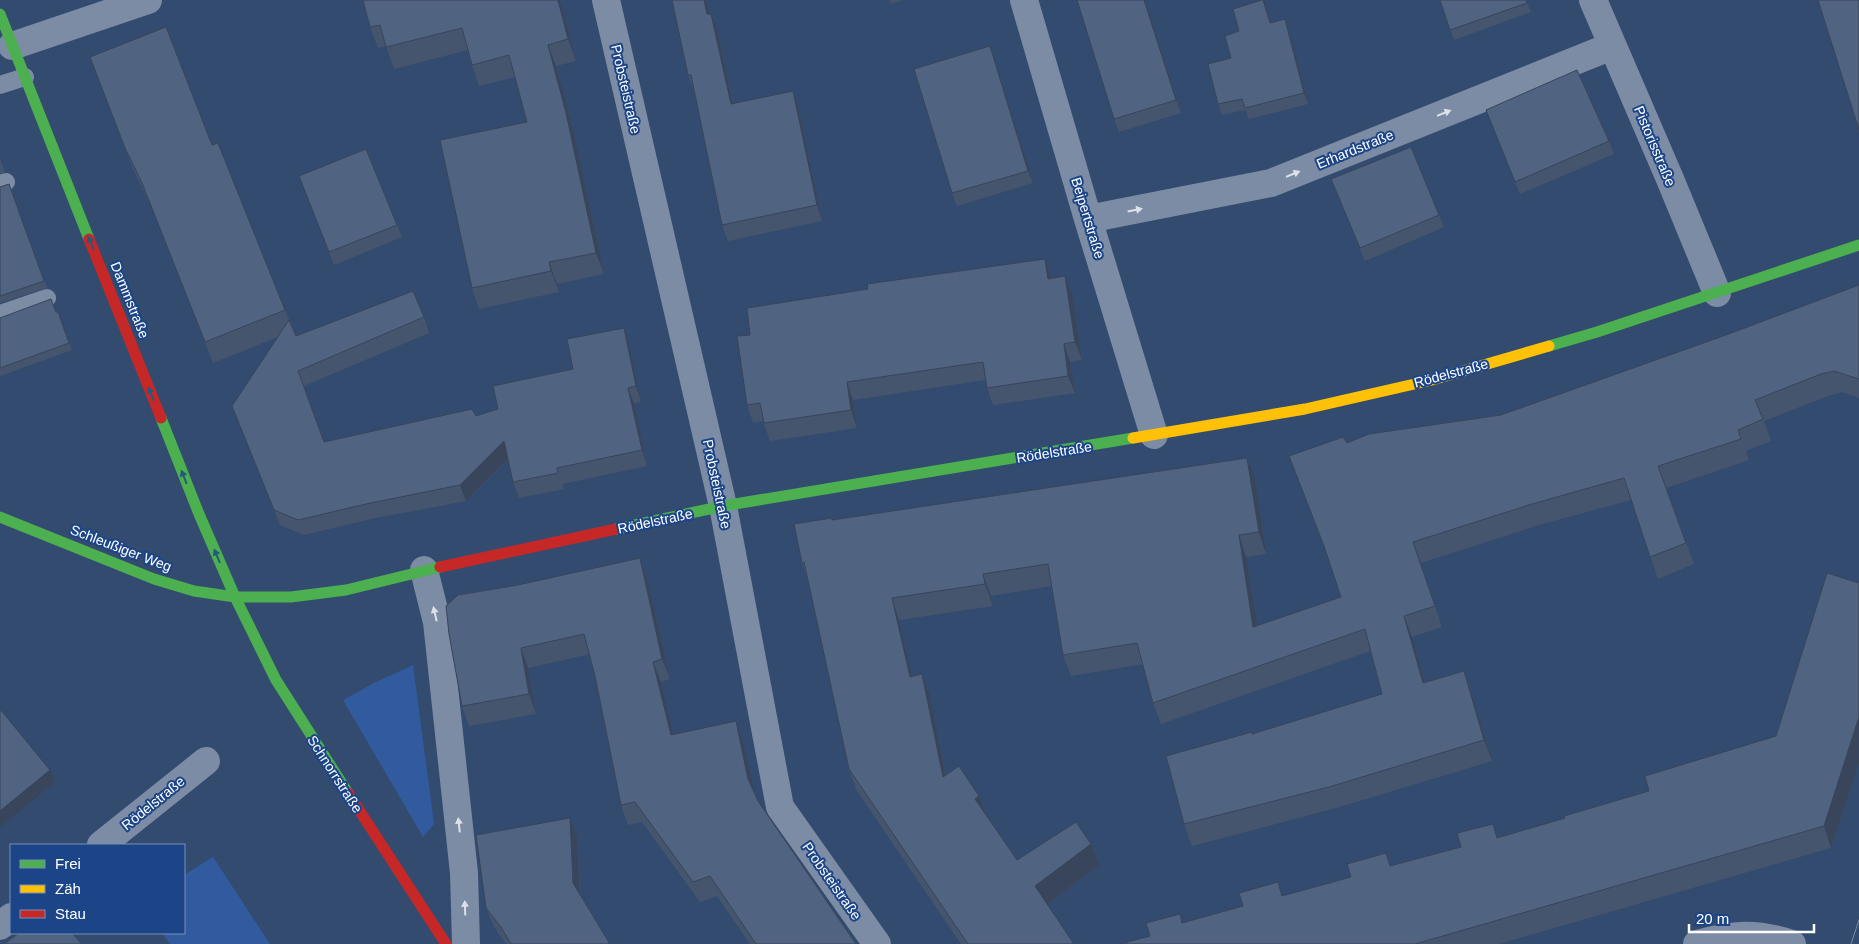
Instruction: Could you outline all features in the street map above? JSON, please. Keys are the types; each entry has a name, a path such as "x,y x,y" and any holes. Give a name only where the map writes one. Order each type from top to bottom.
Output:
{"main road":[{"name":"Dammstraße","path":"0,14 199,514 235,597"},
{"name":"Rödelstraße","path":"235,597 291,597 346,590 424,570 723,506 1305,409 1432,380 1615,327 1859,244"},
{"name":"Schleußiger Weg","path":"0,517 154,579 194,590 235,597"},
{"name":"Schnorrstraße","path":"235,597 281,688 446,944"}],"street":[{"path":"12,46 148,0"},
{"name":"Probsteistraße","path":"606,0 723,506 780,807 877,944"},
{"name":"Beipertstraße","path":"1024,0 1154,435"},
{"name":"Pistorisstraße","path":"1593,0 1670,179 1716,293"},
{"name":"Erhardstraße","path":"1088,219 1271,182 1612,46"},
{"path":"424,570 436,622 464,873 466,944"},
{"name":"Rödelstraße","path":"101,844 206,761"},
{"path":"0,926 10,918"},
{"path":"1697,944 1720,938 1745,935 1770,937 1792,944"}],"lane":[{"path":"0,84 25,77"},
{"path":"0,314 47,298"}],"shaded area":[{"path":"413,665 434,824 423,837 343,700"},
{"path":"213,857 270,944 170,944 163,934 185,934 185,874"}],"building":[{"path":"363,0 558,0 568,39 548,45 566,113 596,253 549,262 551,271 472,288 440,140 527,122 509,55 472,65 462,28 386,47 380,25 370,27"},
{"path":"672,0 704,0 707,14 711,14 731,104 793,91 817,205 722,225 691,75 688,75"},
{"path":"1077,0 1144,0 1176,100 1114,119"},
{"path":"1263,0 1270,23 1285,19 1304,93 1245,108 1242,99 1218,104 1208,64 1231,58 1225,36 1239,31 1233,9"},
{"path":"1440,0 1526,0 1527,3 1450,30"},
{"path":"1818,0 1859,0 1859,130"},
{"path":"166,27 212,145 218,143 285,310 205,342 142,183 125,148 90,57"},
{"path":"990,46 1028,171 952,193 914,69"},
{"path":"1577,70 1609,141 1515,182 1486,110"},
{"path":"1411,147 1439,215 1360,248 1331,179"},
{"path":"366,149 397,225 329,252 299,176"},
{"path":"9,184 44,281 0,296 0,187"},
{"path":"1045,259 1048,279 1065,276 1075,342 1064,344 1068,376 987,388 983,362 847,382 851,410 764,423 760,403 747,405 737,336 750,335 747,308 868,289 867,284"},
{"path":"1859,285 1859,379 1834,371 1821,374 1755,400 1763,419 1738,430 1741,439 1658,466 1686,543 1650,557 1624,478 1532,504 1413,542 1435,606 1404,616 1423,683 1464,671 1484,740 1329,787 1184,824 1166,756 1252,732 1252,734 1382,694 1365,629 1153,703 1137,643 1063,655 1048,564 983,574 985,584 892,598 910,677 922,674 943,777 959,766 979,796 975,799 1017,860 1076,822 1091,844 1035,886 1074,944 968,944 849,769 794,524 832,518 832,520 1247,458 1259,532 1239,535 1253,627 1341,597 1324,546 1289,456 1343,437 1347,443 1369,434 1501,415 1726,335"},
{"path":"413,291 424,317 298,371 324,442 472,409 476,416 498,409 493,386 573,369 567,339 624,328 636,386 628,388 642,450 557,468 558,473 513,482 504,441 460,485 298,520 274,510 232,406 289,320 296,336"},
{"path":"51,299 56,312 58,312 69,343 0,368 0,318"},
{"path":"640,558 662,659 653,662 671,735 736,721 748,779 758,801 856,944 756,944 710,876 693,882 635,802 621,805 595,676 584,634 521,648 529,694 462,706 446,606 458,595 518,585"},
{"path":"1827,573 1859,583 1859,717 1824,826 1415,944 1120,944 1150,936 1146,923 1180,914 1182,923 1243,906 1239,893 1278,882 1282,896 1351,877 1347,864 1386,853 1390,866 1461,847 1457,833 1493,824 1497,838 1565,818 1564,816 1649,791 1645,776 1776,736"},
{"path":"0,709 50,770 0,811"},
{"path":"570,818 573,883 610,944 511,944 486,908 476,835"},
{"path":"18,934 73,934 82,944 4,944"}],"tram line":[{"path":"1851,944 1859,920"}],"traffic: fast":[{"path":"0,14 89,239"},
{"path":"1549,346 1597,332 1859,245"},
{"path":"161,418 199,514 235,597 276,680 348,793"},
{"path":"616,529 723,506 1133,438"},
{"path":"0,517 154,579 194,591 235,597 291,597 346,590 440,567"}],"traffic: slow":[{"path":"1133,438 1305,409 1432,380 1549,346"}],"traffic: jam":[{"path":"89,239 161,418"},
{"path":"440,567 616,529"},
{"path":"348,793 446,944"}]}
